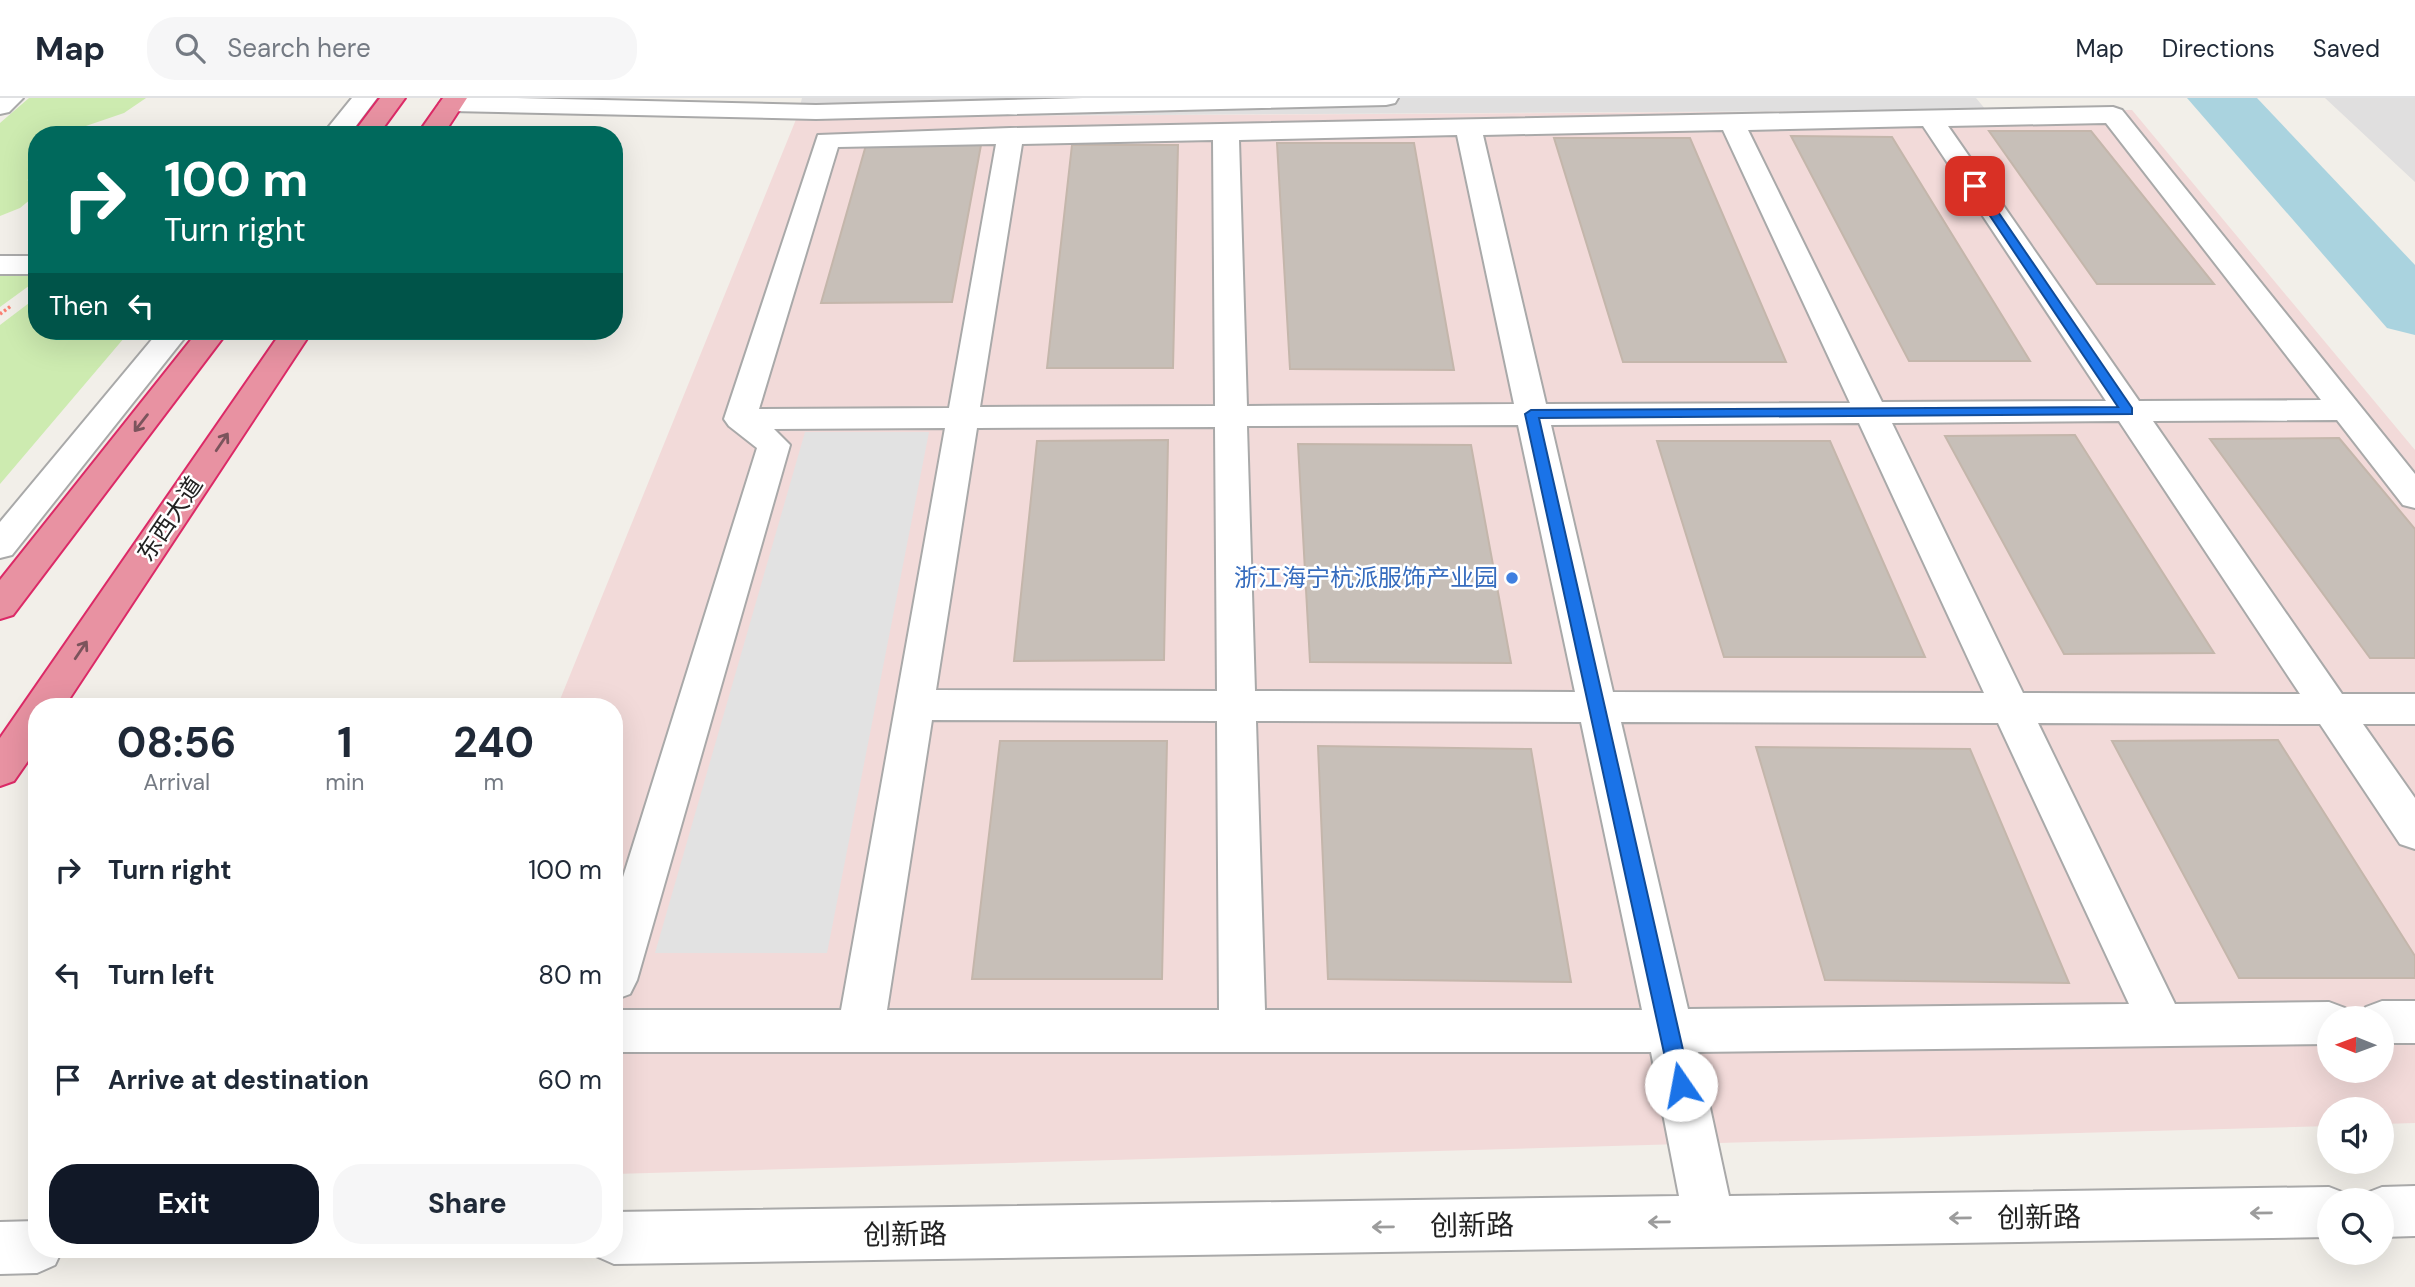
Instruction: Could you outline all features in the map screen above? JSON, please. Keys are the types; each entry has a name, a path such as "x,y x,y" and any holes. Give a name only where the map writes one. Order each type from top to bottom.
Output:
{"highway":[{"path":"372,126 393,98"},
{"path":"436,126 453,101"},
{"path":"0,606 206,340"},
{"name":"东西大道","path":"49,698 292,340"},
{"path":"0,770 28,729"}],"street":[{"path":"0,107 11,98"},
{"path":"342,126 365,98"},
{"path":"453,101 818,105 1386,98"},
{"path":"740,418 827,141 2113,115 2415,497"},
{"path":"1930,118 2415,832"},
{"path":"1732,122 2162,1025"},
{"path":"1468,127 1670,1031 1709,1222"},
{"path":"1226,132 1242,1031"},
{"path":"860,1031 1010,136"},
{"path":"0,265 28,265"},
{"path":"0,511 142,340"},
{"path":"0,545 169,340"},
{"path":"740,418 2346,410"},
{"path":"623,949 775,445 740,418"},
{"path":"914,705 2415,709"},
{"path":"2394,1022 2415,1022"},
{"path":"623,1031 1670,1031 2317,1023"},
{"path":"2394,1212 2415,1211"},
{"name":"创新路","path":"623,1238 2317,1212"},
{"path":"0,1248 28,1247"}],"shaded area":[{"path":"802,98 1976,98 1986,110 797,117"},
{"path":"2325,98 2415,98 2415,182"},
{"name":"浙江海宁杭派服饰产业园","path":"2132,110 2415,450 2415,1123 2394,1124 2394,1097 2317,1097 2317,1126 623,1174 623,698 561,698 797,117"},
{"path":"805,432 929,432 827,953 655,953"}],"green space":[{"path":"29,98 146,98 124,113 86,126 28,126 28,201 20,208 0,216 0,123"},
{"path":"0,276 28,276 28,287 0,307"},
{"path":"28,304 28,340 122,340 0,484 0,325"}],"building":[{"path":"1989,131 2091,131 2214,284 2097,284"},
{"path":"1791,136 1892,137 2030,361 1909,361"},
{"path":"1554,138 1690,138 1786,362 1623,362"},
{"path":"1277,143 1414,143 1454,370 1290,369"},
{"path":"866,145 981,145 952,302 821,303"},
{"path":"1072,145 1178,145 1173,368 1047,368"},
{"path":"2075,435 2214,653 2064,654 1945,436"},
{"path":"2339,438 2415,529 2415,658 2370,658 2210,439"},
{"path":"1168,440 1164,660 1014,661 1037,441"},
{"path":"1657,441 1830,441 1925,657 1724,657"},
{"path":"1298,444 1471,445 1511,663 1310,662"},
{"path":"2278,740 2415,956 2415,978 2239,978 2112,741"},
{"path":"1000,741 1167,741 1162,979 972,979"},
{"path":"1318,746 1531,749 1571,982 1328,979"},
{"path":"1756,747 1970,749 2069,983 1825,980"}],"waterway":[{"path":"2220,98 2415,311"}],"place":[{"name":"浙江海宁杭派服饰产业园","path":"1512,578"}],"route":[{"path":"1681,1085 1531,414 2128,411 1975,186"}]}
